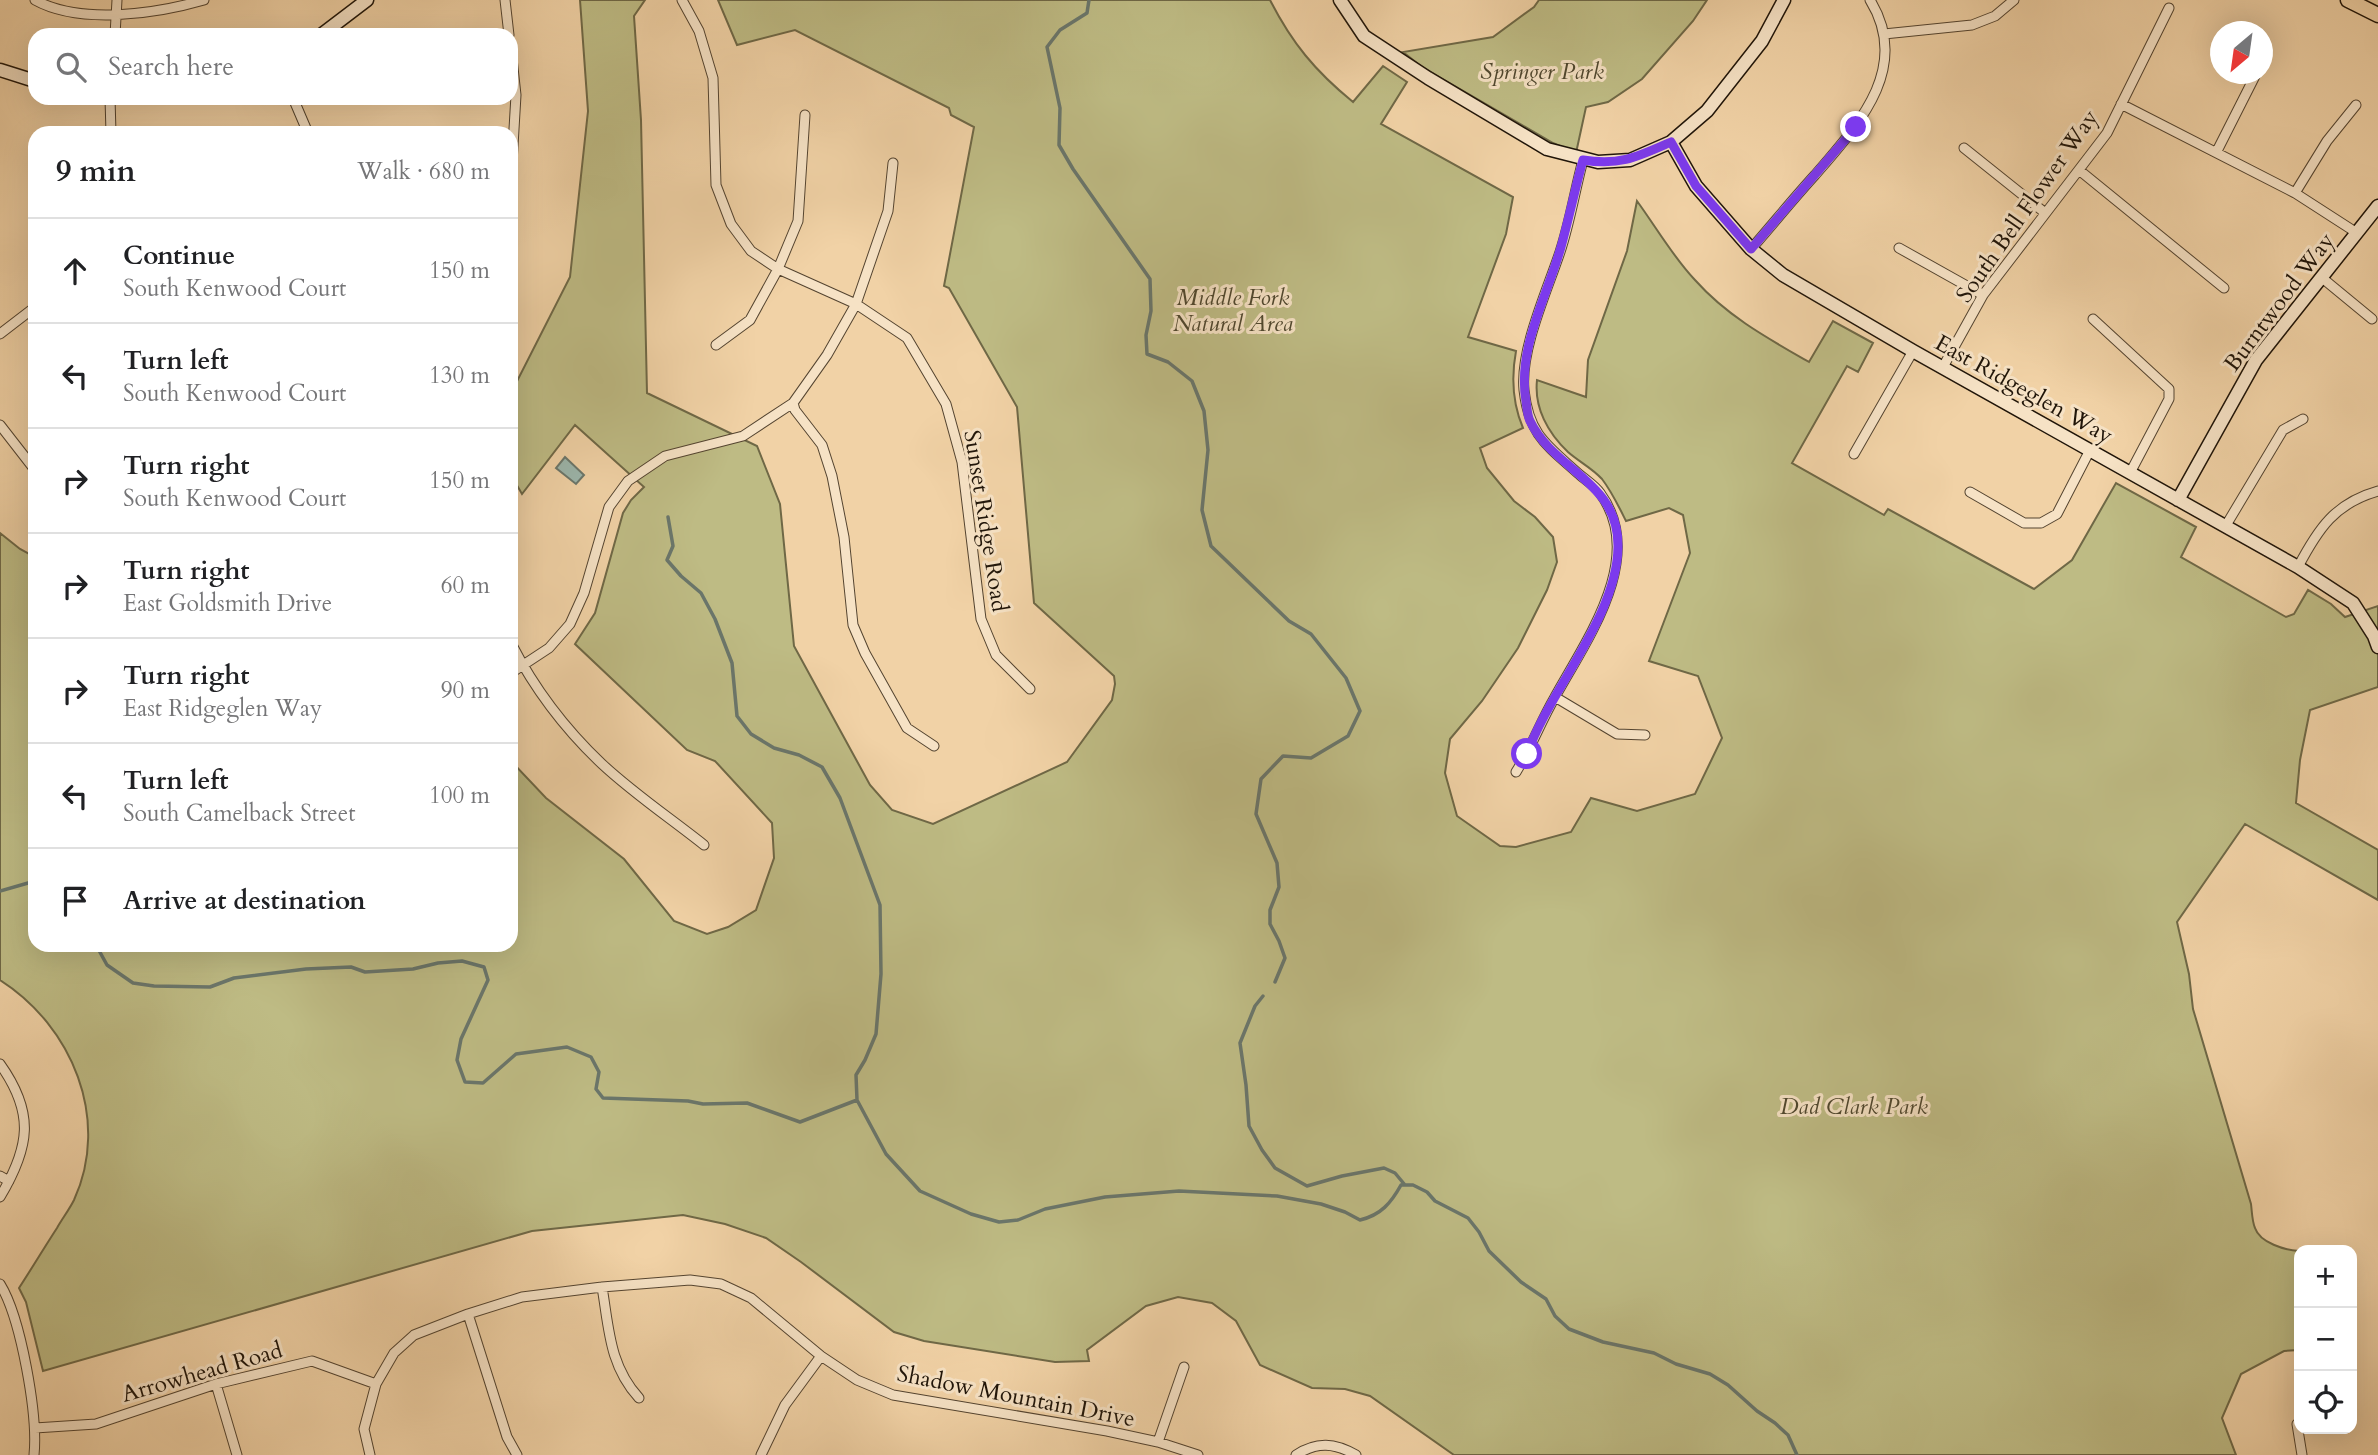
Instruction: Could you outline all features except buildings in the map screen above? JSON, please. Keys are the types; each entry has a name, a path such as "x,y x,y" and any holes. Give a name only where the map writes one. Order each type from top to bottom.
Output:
{"main road":[{"path":"2348,0 2378,15"}],"street":[{"path":"35,0 43,5 76,12 117,16 153,12 204,0"},
{"path":"116,28 117,0"},
{"path":"330,28 367,0"},
{"path":"505,0 508,28"},
{"name":"Sunset Ridge Road","path":"682,0 699,31 713,78 716,186 731,224 751,251 778,269 856,304 907,338 946,404 962,462 981,619 996,655 1030,689"},
{"path":"1340,0 1364,36 1406,65 1547,149 1598,162 1630,160 1671,142 1707,111 1762,41 1784,0"},
{"path":"1751,249 1842,145 1870,104 1884,66 1884,34 1870,0"},
{"path":"1884,34 1972,24 1995,16 2014,0"},
{"name":"South Bell Flower Way","path":"1943,367 1983,295 2107,133 2169,8"},
{"path":"0,70 28,79"},
{"path":"2217,151 2251,84"},
{"path":"2121,104 2295,193 2357,233"},
{"path":"110,105 111,126"},
{"path":"296,105 305,126"},
{"path":"514,126 515,105"},
{"path":"2295,193 2327,141 2356,105"},
{"path":"716,345 750,320 778,269 798,221 805,115"},
{"name":"East Ridgeglen Way","path":"1671,142 1696,186 1751,249 1783,275 2298,567 2353,603 2378,647"},
{"path":"1964,148 2044,212"},
{"path":"1516,772 1601,615 1618,548 1614,519 1599,492 1543,441 1529,419 1523,386 1529,341 1561,249 1583,160"},
{"path":"518,670 549,648 570,624 584,593 609,507 628,481 665,456 743,436 793,403 827,355 856,304 888,211 893,163"},
{"path":"2078,170 2224,288"},
{"name":"Burntwood Way","path":"2178,499 2256,360 2378,206"},
{"path":"1899,248 1983,295"},
{"path":"2321,277 2372,319"},
{"path":"0,334 28,312"},
{"path":"2093,319 2169,389 2169,399 2130,473"},
{"path":"1854,454 1913,351"},
{"path":"793,403 795,410 822,445 832,476 844,537 853,625 865,653 907,728 934,746"},
{"path":"2225,527 2283,430 2303,419"},
{"path":"0,425 28,454"},
{"path":"1970,492 2024,523 2040,523 2057,514 2090,450"},
{"path":"2298,567 2315,533 2329,519 2358,496 2378,491"},
{"path":"518,655 557,716 602,764 704,845"},
{"path":"1555,697 1617,734 1645,735"},
{"path":"0,1064 13,1082 25,1125 23,1146 0,1197"},
{"path":"0,1176 9,1181"},
{"name":"Shadow Mountain Drive","path":"370,1455 363,1429 376,1384 394,1353 414,1335 522,1297 690,1280 721,1284 751,1298 821,1356 857,1380 893,1395 1026,1416 1158,1443 1198,1455"},
{"path":"0,1284 9,1300 15,1321 34,1412 34,1455"},
{"path":"603,1287 613,1355 625,1382 639,1398"},
{"path":"468,1314 507,1437 517,1455"},
{"path":"761,1455 785,1405 821,1356"},
{"name":"Arrowhead Road","path":"35,1428 96,1424 216,1384 312,1360 376,1384"},
{"path":"1158,1443 1184,1367"},
{"path":"216,1384 237,1455"},
{"path":"2299,1434 2302,1455"},
{"path":"1296,1455 1307,1448 1333,1445 1356,1455"}],"green space":[{"name":"Dad Clark Park","path":"580,0 645,0 634,16 641,120 647,393 757,446 780,504 794,646 870,785 892,810 933,824 1067,762 1112,700 1115,684 1114,676 1034,603 1017,407 949,288 944,286 974,127 951,115 949,108 795,30 737,45 718,0 1270,0 1306,56 1353,102 1383,66 1407,82 1381,124 1513,197 1506,234 1468,337 1516,351 1514,390 1523,428 1480,448 1487,468 1514,501 1535,517 1553,537 1557,562 1547,590 1518,648 1482,701 1450,739 1445,773 1457,816 1500,846 1516,847 1571,832 1591,798 1637,811 1695,794 1722,738 1698,676 1649,661 1690,553 1683,515 1669,508 1626,521 1602,479 1554,437 1540,410 1538,400 1537,380 1586,397 1588,360 1627,251 1637,201 1679,262 1707,293 1748,326 1809,362 1833,321 1873,343 1858,372 1847,366 1792,463 1884,515 1888,509 2034,589 2072,560 2116,483 2196,527 2181,557 2286,617 2294,614 2308,590 2331,604 2345,617 2378,606 2378,687 2310,710 2300,760 2296,803 2378,850 2378,900 2245,824 2177,922 2189,974 2193,1009 2251,1204 2255,1228 2267,1242 2294,1250 2294,1350 2284,1351 2241,1374 2222,1418 2236,1455 1454,1455 1370,1396 1345,1389 1312,1388 1260,1365 1236,1321 1212,1303 1178,1297 1146,1306 1087,1350 1089,1361 1055,1362 924,1341 894,1332 766,1238 725,1224 683,1215 532,1231 43,1371 26,1302 19,1288 74,1200 84,1169 88,1138 86,1107 78,1077 65,1048 47,1022 25,999 0,980 0,533 28,553 28,952 518,952 518,768 546,798 624,859 674,921 707,934 728,927 756,910 774,858 772,823 715,761 687,750 575,644 595,613 623,513 644,487 575,425 522,494 518,487 518,379 570,277 588,111"},
{"name":"Springer Park","path":"1539,0 1707,0 1693,21 1642,79 1608,102 1586,107 1576,153 1553,143 1422,67 1403,52 1493,37 1534,7"}],"shaded area":[{"path":"565,457 584,475 576,484 556,468"}],"waterway":[{"path":"1089,0 1087,13 1060,30 1047,47 1060,108 1059,145 1150,279 1151,311 1146,335 1147,354 1168,362 1192,381 1204,411 1208,450 1202,510 1211,546 1289,621 1311,634 1346,678 1360,711 1348,736 1311,758 1283,756 1261,779 1256,814 1277,863 1279,887 1270,910 1270,924 1285,958 1275,982"},
{"path":"668,517 673,546 667,560 701,593 715,619 732,663 737,716 751,734 774,748 799,755 822,767 840,798 880,905 881,974 876,1034 856,1075 857,1100"},
{"path":"0,891 28,883"},
{"path":"100,952 107,965 133,983 154,986 210,987 234,978 306,969 351,967 365,972 413,969 462,961 484,967 488,980 461,1039 457,1060 465,1082 483,1083 516,1054 567,1047 591,1057 599,1072 596,1089 603,1098 703,1104 747,1103 800,1122 857,1100 886,1154 920,1191 971,1214 999,1222 1018,1220 1045,1209 1105,1197 1179,1191 1277,1196 1321,1204 1360,1220 1385,1207 1401,1185 1413,1185 1427,1192 1435,1201 1468,1218 1489,1251 1521,1282 1546,1299 1555,1316 1569,1329 1603,1342 1654,1353 1676,1364 1710,1374 1728,1385 1788,1435 1797,1455"},
{"path":"1263,996 1255,1006 1240,1043 1249,1126 1275,1168 1307,1186 1384,1168 1395,1173 1405,1185"}],"route":[{"path":"1527,754 1535,733 1601,615 1618,548 1614,519 1599,492 1543,441 1529,419 1523,386 1529,341 1561,249 1583,160 1630,160 1671,142 1696,186 1751,249 1856,127"}],"park label":[{"name":"Middle Fork Natural Area","path":"1233,310"}]}
